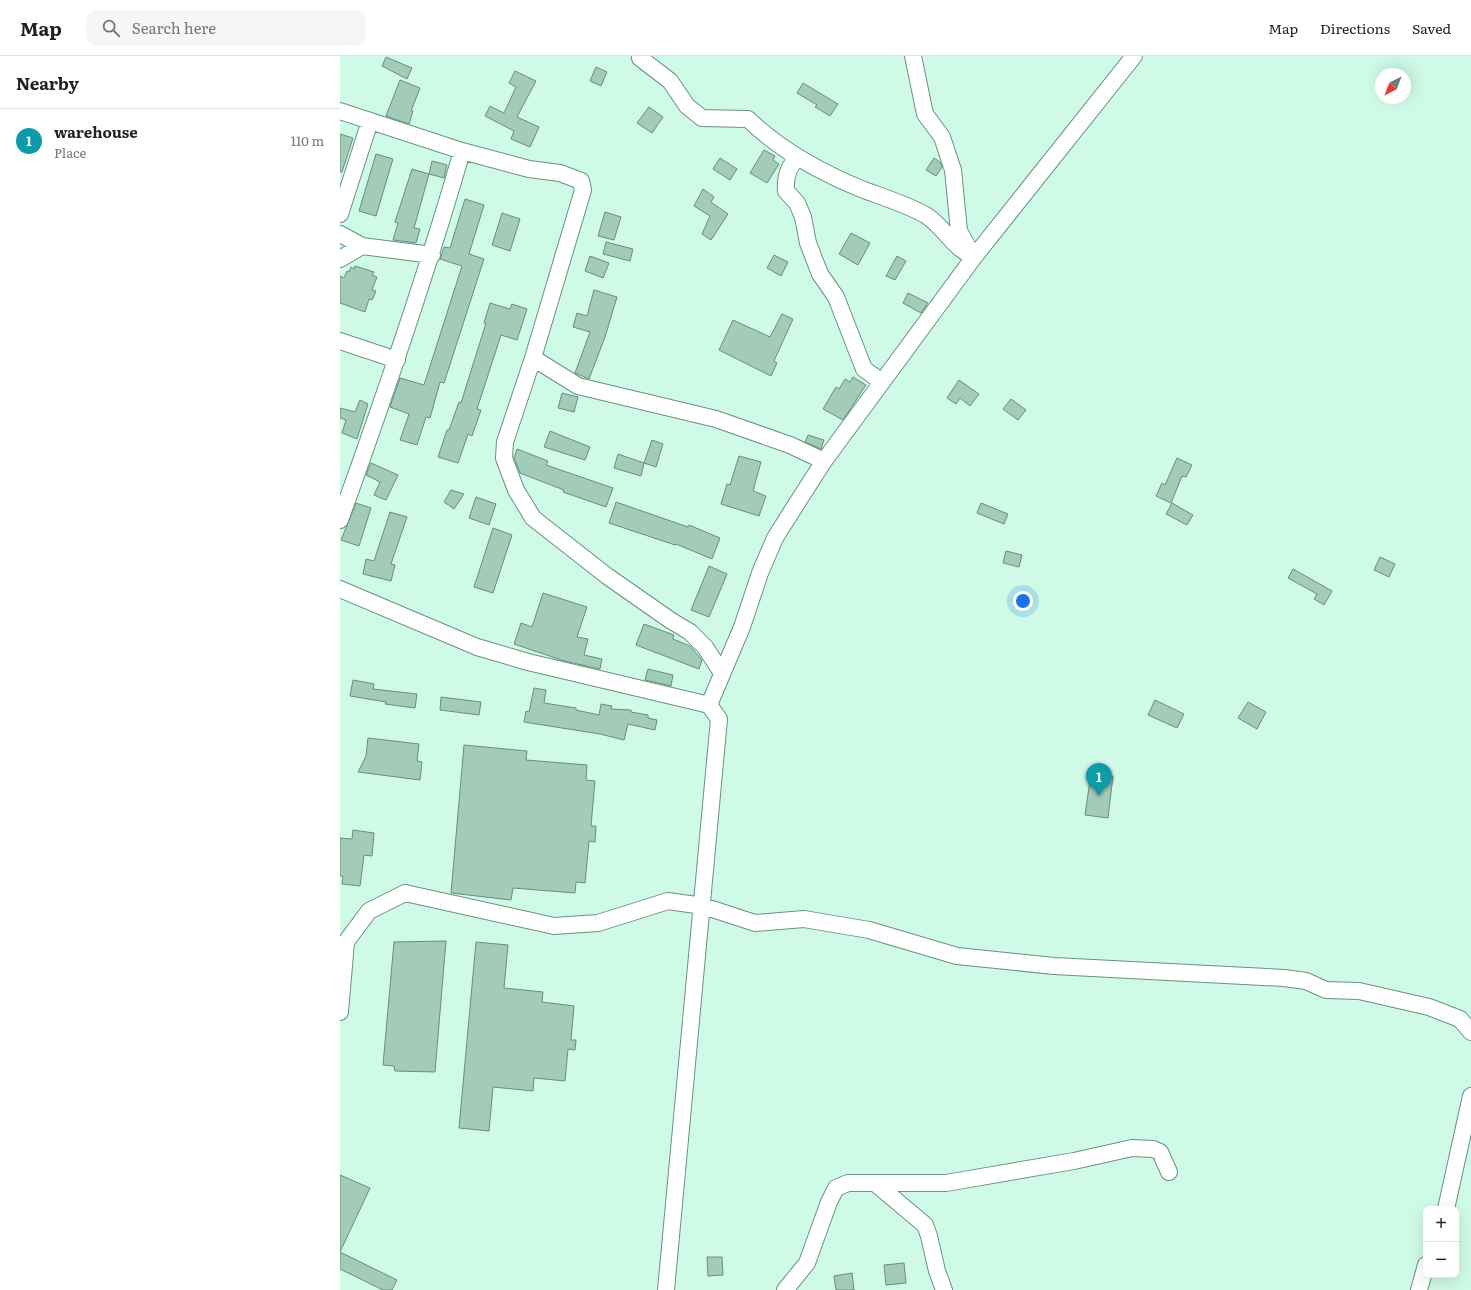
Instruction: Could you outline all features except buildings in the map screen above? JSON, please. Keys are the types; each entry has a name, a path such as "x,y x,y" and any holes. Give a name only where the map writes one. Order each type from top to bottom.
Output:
{"street":[{"path":"913,56 925,114 942,137 953,170 958,231 974,257"},
{"path":"709,705 742,627 760,573 775,538 824,461 974,257 1134,56"},
{"path":"640,58 670,81 687,106 702,118 748,119 797,158 855,186 926,216 946,233 962,252 974,257"},
{"path":"340,111 462,152 528,169 560,173 581,181 583,190 533,358 504,442 504,458 516,490 533,518 607,576 670,620 690,632 705,647 722,673"},
{"path":"340,214 370,121"},
{"path":"340,520 397,360 432,255 462,152"},
{"path":"797,158 791,165 786,182 786,191 797,203 803,217 812,255 820,274 836,297 864,369 882,382"},
{"path":"340,234 362,246 432,255"},
{"path":"340,259 362,246"},
{"path":"340,341 397,360"},
{"path":"533,358 578,386 716,419 790,445 824,461"},
{"path":"340,589 478,647 528,662 709,705 719,719 703,906 666,1290"},
{"path":"340,1012 346,942 369,911 404,893 554,926 598,923 668,901 703,906 756,923 804,919 869,930 957,956 1054,966 1276,978 1306,981 1326,990 1359,991 1429,1007 1460,1019 1471,1032"},
{"path":"1447,1206 1471,1096"},
{"path":"785,1290 807,1263 829,1202 836,1188 848,1183 946,1183 1074,1161 1132,1148 1152,1149 1160,1152 1170,1172"},
{"path":"875,1183 925,1225 930,1236 937,1271 944,1290"},
{"path":"1419,1290 1423,1276"}],"place":[{"name":"warehouse","path":"1099,796"}]}
